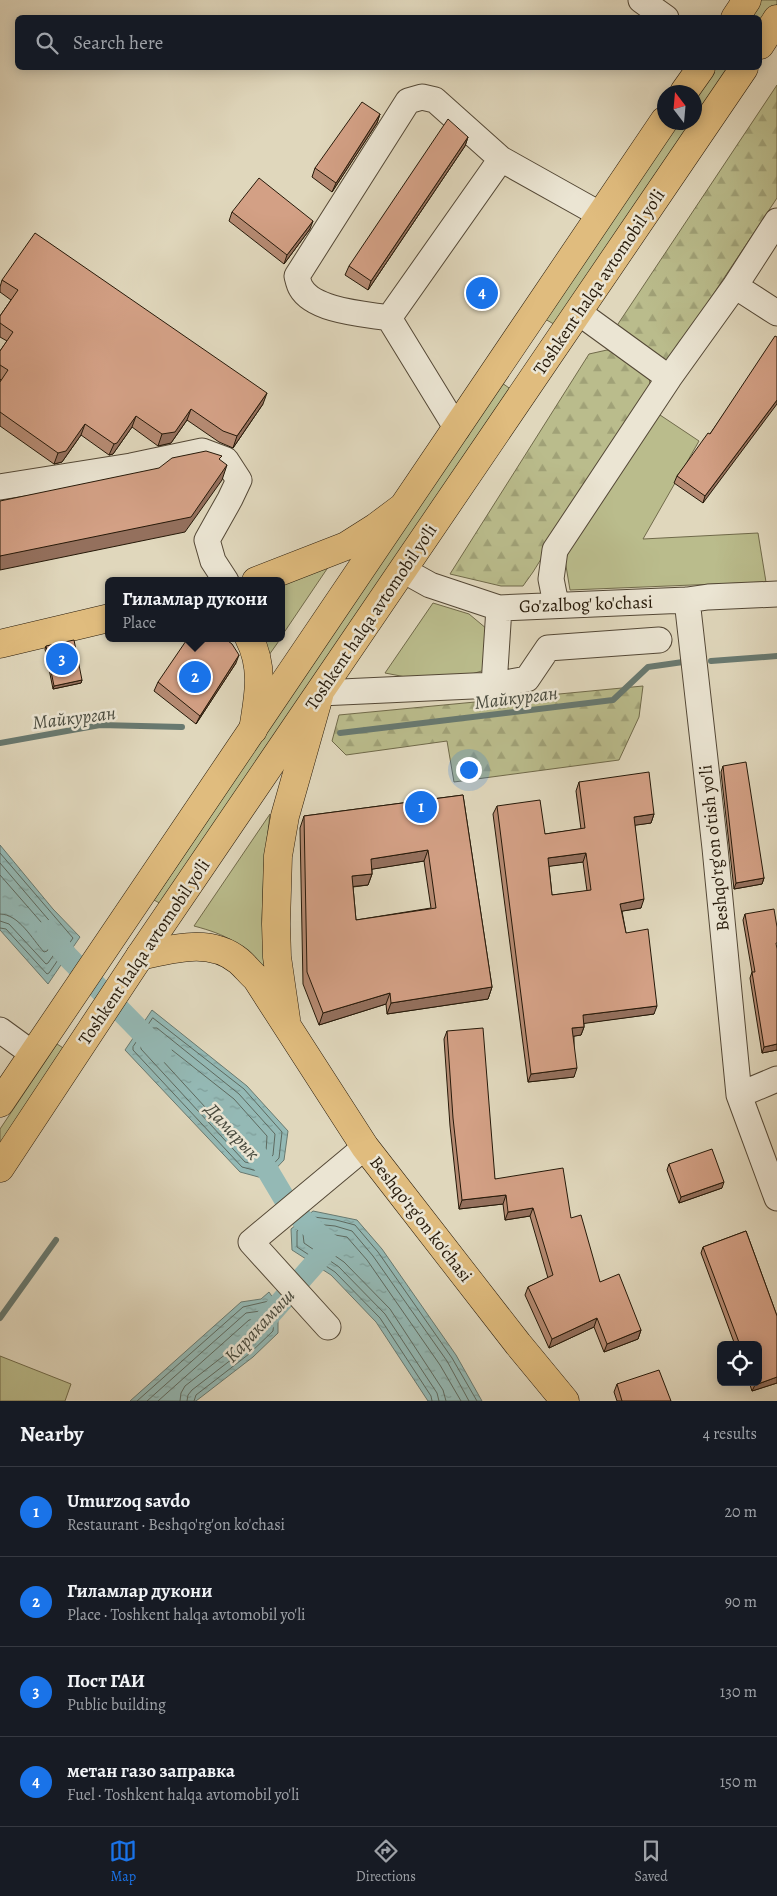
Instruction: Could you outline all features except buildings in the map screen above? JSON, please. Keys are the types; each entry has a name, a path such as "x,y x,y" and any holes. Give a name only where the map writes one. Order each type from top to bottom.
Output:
{"main road":[{"path":"737,15 747,0"},
{"path":"762,42 777,19"},
{"path":"689,85 700,70"},
{"name":"Toshkent halqa avtomobil yo'li","path":"0,1168 140,956 743,70"},
{"name":"Toshkent halqa avtomobil yo'li","path":"0,1103 658,130"},
{"path":"509,352 537,372"},
{"path":"266,577 346,546 376,528 405,505"},
{"path":"0,644 105,619"},
{"path":"251,642 257,657 260,675 260,690 253,730"},
{"name":"Beshqo'rg'on ko'chasi","path":"287,1028 276,924 278,856 285,816 320,693"},
{"name":"Beshqo'rg'on ko'chasi","path":"140,956 179,947 198,946 218,950 238,960 256,978 365,1147 518,1344 566,1401"}],"street":[{"path":"641,0 662,15"},
{"path":"457,429 389,318 330,307 312,299 301,288 298,276 408,101 422,97 435,100 501,159 601,215"},
{"path":"389,318 501,159"},
{"path":"556,604 551,579 554,550 669,378 735,286 777,221"},
{"path":"735,286 777,313"},
{"path":"578,312 669,378"},
{"path":"0,488 131,466 202,451 226,460 239,480 207,540 213,561 223,577"},
{"name":"Go'zalbog' ko'chasi","path":"403,570 430,585 499,608 777,594"},
{"name":"Beshqo'rg'on o'tish yo'li","path":"687,600 715,848 739,1095 777,1198"},
{"path":"494,685 499,608"},
{"path":"320,693 494,685 527,679 548,648 659,640"},
{"path":"0,1030 40,1043"},
{"path":"739,1095 777,1079"},
{"path":"328,1327 251,1242 365,1147"}],"green space":[{"path":"760,0 777,0 777,4 762,27 762,15 750,15"},
{"path":"713,70 733,70 702,115 702,86"},
{"path":"777,85 777,198 667,364 614,330"},
{"path":"672,130 692,130 559,327 545,319"},
{"path":"607,350 624,357 648,372 650,384 533,572 523,586 501,586 450,574 589,354"},
{"path":"502,383 512,390 165,906 154,900"},
{"path":"654,411 699,441 643,539 758,533 766,582 570,590 565,560 584,520"},
{"path":"333,560 285,631 285,581"},
{"path":"433,603 469,614 487,629 485,670 455,679 416,679 385,673"},
{"path":"264,642 278,642 269,655"},
{"path":"643,686 639,717 619,760 454,782 447,741 346,755 332,741 339,715"},
{"path":"270,814 264,866 262,919 265,968 233,941 194,926"},
{"path":"57,1044 68,1051 0,1152 0,1129"},
{"path":"0,1356 71,1384 65,1401 0,1401"}],"water":[{"path":"0,845 53,909 80,937 48,984 0,930"},
{"path":"152,1010 247,1086 288,1131 284,1160 266,1179 240,1172 125,1050"},
{"path":"313,1211 357,1220 382,1249 456,1355 482,1401 428,1401 376,1322 331,1275 292,1250 291,1229"},
{"path":"269,1292 284,1314 278,1320 278,1333 253,1357 196,1401 130,1401 241,1302 261,1299"}],"waterway":[{"name":"Майкурган","path":"711,661 777,656"},
{"name":"Майкурган","path":"340,733 613,700 648,667 683,662"},
{"name":"Майкурган","path":"0,743 100,725 182,727"},
{"name":"Дамарык","path":"48,931 67,956 161,1052"},
{"name":"Дамарык","path":"252,1150 262,1161 290,1208 326,1241"},
{"path":"0,1318 56,1240"},
{"name":"Каракамыш","path":"259,1327 331,1245"}],"place":[{"name":"метан газо заправка","path":"482,293"},
{"name":"Пост ГАИ","path":"62,659"},
{"name":"Гиламлар дукони","path":"195,677"},
{"name":"Umurzoq savdo","path":"421,807"}]}
